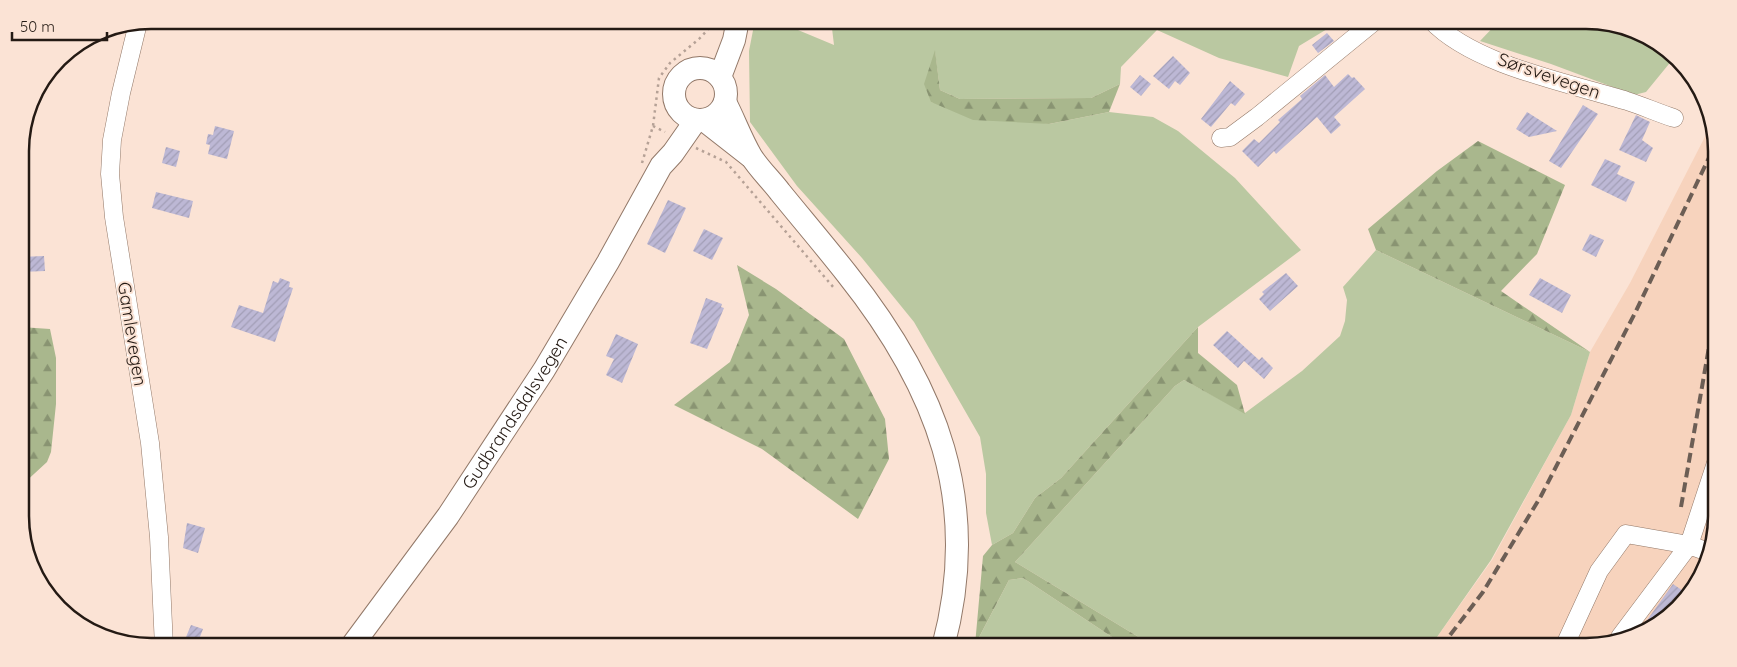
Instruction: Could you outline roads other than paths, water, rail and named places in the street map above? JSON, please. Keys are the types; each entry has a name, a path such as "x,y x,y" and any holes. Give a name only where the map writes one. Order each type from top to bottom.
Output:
{"main road":[{"path":"710,72 727,29"},
{"path":"751,156 693,117 674,99 677,80 690,69 710,72 726,89 725,102 751,156 882,319 912,368 934,416 950,474 957,535 954,599 945,638"},
{"path":"693,117 716,114 725,102"},
{"name":"Gudbrandsdalsvegen","path":"358,638 448,516 544,370 608,262 661,166 664,148 693,117"}],"street":[{"path":"1221,138 1230,137 1257,117 1365,29"},
{"name":"Sørsvevegen","path":"1440,29 1472,49 1518,68 1629,102 1674,118"},
{"name":"Gamlevegen","path":"136,30 112,140 110,174 114,217 150,443 159,537 164,638"},
{"path":"1624,632 1689,545 1708,487"},
{"path":"1568,638 1599,571 1626,534 1689,545 1704,550"}],"railway":[{"path":"1448,638 1483,592 1541,496 1636,311 1708,160"},
{"path":"1681,507 1708,353"}]}
